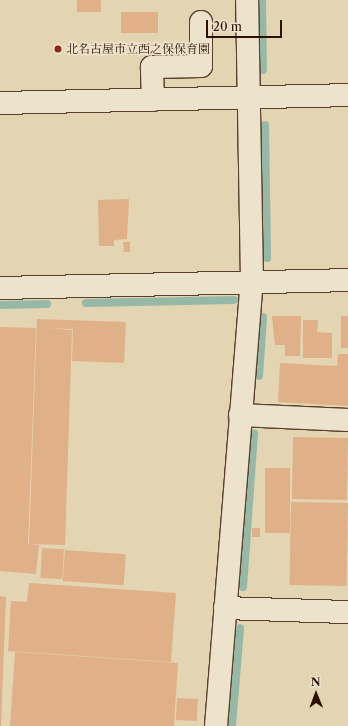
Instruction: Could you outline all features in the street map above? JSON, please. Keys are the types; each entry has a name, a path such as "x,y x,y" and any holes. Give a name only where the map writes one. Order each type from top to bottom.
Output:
{"street":[{"path":"216,726 252,281 247,0"},
{"path":"153,100 152,66 201,66 201,22"},
{"path":"0,104 348,95"},
{"path":"0,288 252,281 348,280"},
{"path":"240,415 348,420"},
{"path":"225,608 348,612"}],"building":[{"path":"77,0 101,0 101,12 77,12"},
{"path":"121,12 158,12 158,33 121,33"},
{"path":"129,199 127,239 114,240 114,246 99,246 98,200"},
{"path":"123,242 130,242 130,252 124,252"},
{"path":"272,316 301,316 300,356 285,356 285,345 275,345"},
{"path":"341,316 348,316 348,348 341,348"},
{"path":"37,319 126,322 124,363 72,361 73,329 46,328 72,330 65,545 29,544"},
{"path":"303,320 318,320 317,332 332,333 332,358 303,358"},
{"path":"0,327 36,328 28,544 39,545 36,574 0,571"},
{"path":"338,354 348,354 348,406 278,402 280,363 337,366"},
{"path":"293,437 348,438 347,500 292,499"},
{"path":"265,468 290,468 290,533 265,533"},
{"path":"291,502 348,503 347,586 290,585"},
{"path":"252,528 260,528 260,537 252,537"},
{"path":"42,548 64,549 62,579 40,578"},
{"path":"65,550 126,554 124,585 63,581"},
{"path":"29,583 176,593 171,662 8,651 11,601 27,602"},
{"path":"0,596 6,597 1,726 0,726"},
{"path":"15,652 178,663 174,726 10,726"},
{"path":"177,698 198,699 197,721 176,720"}],"waterway":[{"path":"262,0 263,70"},
{"path":"265,125 267,258"},
{"path":"86,303 234,300"},
{"path":"0,305 47,304"},
{"path":"259,376 263,317"},
{"path":"243,587 254,433"},
{"path":"232,726 240,628"}],"place":[{"name":"北名古屋市立西之保保育園","path":"58,49"}]}
